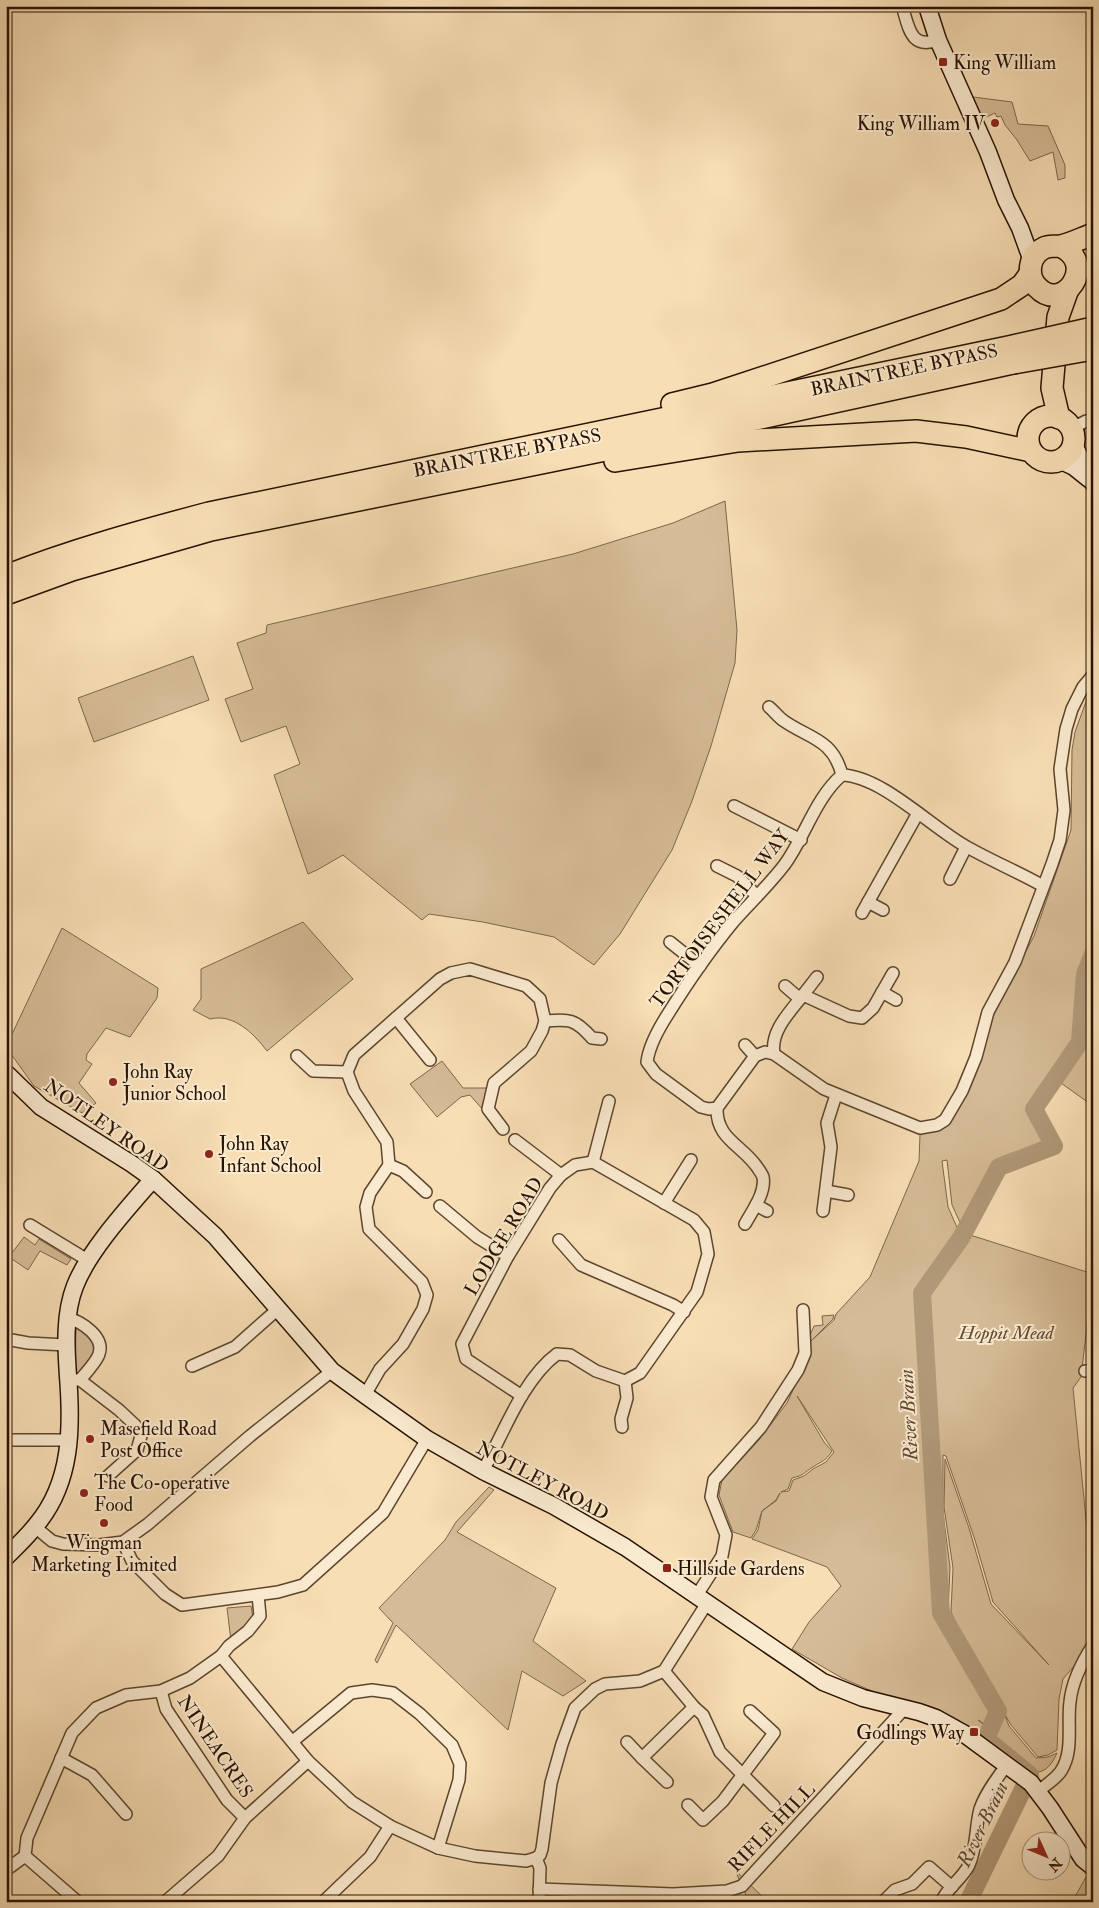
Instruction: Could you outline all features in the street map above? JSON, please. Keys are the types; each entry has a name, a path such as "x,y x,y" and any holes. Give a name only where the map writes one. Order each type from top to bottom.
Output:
{"highway":[{"path":"579,437 593,424 713,394 1001,299 1022,285 1036,254 1093,234"},
{"path":"1031,267 1033,282 1039,289 1057,293 1078,280 1079,264 1093,243"},
{"path":"1055,246 1068,249 1075,256 1079,264"},
{"path":"1052,388 1068,430 1065,456 1059,460 1043,460 1036,457 1031,451 1028,442 1029,432 1052,388 1058,317 1057,293"},
{"path":"1013,355 1093,328"},
{"path":"1013,355 1093,349"},
{"name":"BRAINTREE BYPASS","path":"6,576 128,535 209,513 579,437 1013,355"},
{"name":"BRAINTREE BYPASS","path":"6,594 72,570 184,537 738,423 1013,355"},
{"path":"1034,423 1042,418 1051,416 1068,430"},
{"path":"489,473 546,472 738,441 916,431 966,437 1031,451"}],"street":[{"path":"902,6 910,33 918,42 928,44 938,40"},
{"path":"927,6 938,40 988,152 1006,200 1020,228 1031,267"},
{"path":"1020,228 1055,246"},
{"path":"1091,481 1068,430 1086,421 1093,421"},
{"path":"1059,460 1074,468 1091,481"},
{"path":"745,1224 756,1205 762,1187 763,1176 751,1158 727,1139 716,1118 717,1108 755,1056 765,1052 774,1054 824,1089 920,1128 937,1125 945,1120 962,1091 976,1057 988,1012 1015,962 1060,840 1064,810 1060,769 1066,729 1072,708 1083,687 1093,674"},
{"path":"769,707 783,720 826,745 839,763 842,775 853,775 868,781 966,847 1043,886"},
{"name":"TORTOISESHELL WAY","path":"717,1108 701,1107 656,1074 647,1062 648,1053 661,1026 700,966 734,922 784,866 801,840 831,785 842,775"},
{"path":"734,806 801,840"},
{"path":"862,913 918,813"},
{"path":"950,879 966,847"},
{"path":"717,866 737,876 757,896"},
{"path":"868,902 883,910"},
{"path":"670,942 700,966"},
{"path":"365,1395 380,1369 403,1344 423,1309 427,1294 422,1282 368,1229 366,1207 370,1193 390,1165 387,1142 354,1091 347,1072 354,1055 440,979 451,973 470,969 526,986 540,999 545,1021 542,1032 531,1051 494,1083 488,1109 503,1129"},
{"path":"784,986 802,997 856,1018 862,1018 867,1014 882,992 893,972"},
{"path":"774,1054 773,1048 780,1026 787,1014 818,977"},
{"path":"882,992 896,1000"},
{"path":"396,1018 430,1060"},
{"path":"545,1021 568,1019 580,1025 592,1038 601,1039"},
{"path":"745,1045 755,1056"},
{"path":"297,1056 313,1071 347,1072"},
{"name":"NOTLEY ROAD","path":"6,1073 41,1107 152,1178 215,1236 332,1371 427,1439 483,1472 554,1506 625,1547 823,1682 864,1698 919,1712 951,1725 1030,1783 1084,1859 1093,1867"},
{"path":"823,1211 831,1147 827,1123 836,1095"},
{"path":"483,1472 522,1396 545,1362 557,1354 570,1355 596,1371 625,1381 640,1373 697,1292 708,1254 704,1232 694,1220 593,1162 609,1101"},
{"path":"515,1140 561,1175"},
{"path":"664,1203 690,1160"},
{"name":"LODGE ROAD","path":"522,1396 466,1359 462,1344 508,1256 550,1188 561,1175 575,1165 593,1162"},
{"path":"390,1165 402,1171 426,1192"},
{"path":"6,1557 34,1527 51,1501 63,1477 70,1440 74,1380 66,1345 68,1318 75,1287 88,1260 152,1178"},
{"path":"826,1190 848,1195"},
{"path":"756,1205 768,1212"},
{"path":"440,1206 477,1237 508,1256"},
{"path":"30,1226 88,1260"},
{"path":"559,1240 581,1265 673,1305 684,1312"},
{"path":"192,1366 235,1347 278,1309"},
{"path":"221,1656 308,1761 352,1802 390,1826 438,1848 475,1856 526,1861 536,1858 540,1855 542,1849 554,1774 575,1708 595,1689 605,1684 640,1681 664,1671 702,1599 722,1556 726,1535 711,1497 714,1480 761,1427 798,1370 805,1353 808,1322 803,1310"},
{"path":"68,1318 79,1321 91,1331 99,1343 99,1355 74,1380"},
{"path":"6,1339 28,1343 66,1345"},
{"path":"34,1527 52,1541 64,1544 99,1545 123,1542 148,1524 250,1436 332,1371"},
{"path":"74,1380 119,1410 135,1425 141,1436 137,1450 108,1476"},
{"path":"622,1427 621,1419 627,1398 625,1381"},
{"path":"123,1542 132,1561 165,1594 182,1605 278,1592 303,1585 383,1513 427,1439"},
{"path":"6,1440 70,1440"},
{"path":"6,1870 25,1856 27,1838 72,1733 96,1708 126,1695 161,1692 190,1678 221,1656 229,1646 248,1632 260,1616 258,1595"},
{"path":"1030,1783 1061,1772 1067,1758 1070,1725 1069,1703 1074,1681 1083,1660 1093,1645"},
{"path":"664,1671 694,1707 704,1715 720,1752 774,1806"},
{"path":"292,1741 351,1694 372,1690 393,1693 420,1714 452,1745 460,1764 459,1780 438,1848"},
{"name":"NINEACRES","path":"161,1692 166,1709 227,1800 245,1818"},
{"path":"642,1758 694,1707"},
{"name":"RIFLE HILL","path":"539,1890 673,1894 727,1891 742,1886 904,1709"},
{"path":"688,1805 703,1820 723,1802 774,1733 750,1711"},
{"path":"627,1742 667,1782"},
{"path":"61,1758 92,1776 126,1814"},
{"path":"165,1902 218,1856 245,1818 308,1761"},
{"path":"941,1902 962,1877 970,1864 980,1807 1006,1766"},
{"path":"323,1902 370,1856 390,1826"},
{"path":"25,1856 78,1902"},
{"path":"536,1858 540,1868 539,1902"},
{"path":"883,1902 896,1890 912,1884 929,1867 952,1888"}],"green space":[{"path":"973,97 1012,102 1018,124 1048,126 1065,165 1065,178 1058,180 1053,152 1030,161 1005,125 1001,116 997,117 995,113 982,119"},
{"path":"725,501 737,630 735,663 711,746 692,801 672,850 620,934 594,965 554,937 483,922 429,914 422,920 343,855 308,874 274,775 300,764 286,726 241,742 225,699 253,689 237,643 266,633 267,625 573,554 673,523"},
{"path":"193,656 209,700 94,742 78,698"},
{"path":"1093,689 1093,943 1081,974 1078,1008 1093,1008 1093,1106 1054,1078 1032,1110 1050,1144 996,1166 963,1229 952,1205 947,1160 942,1161 948,1207 960,1234 919,1292 938,1613 994,1711 987,1726 978,1720 987,1727 982,1735 942,1715 888,1698 842,1678 792,1649 809,1622 841,1586 827,1567 752,1539 758,1530 762,1511 756,1530 751,1538 733,1532 719,1495 722,1480 759,1440 787,1403 799,1377 808,1340 814,1326 823,1325 822,1316 834,1315 833,1319 811,1341 834,1320 836,1314 870,1277 919,1161 920,1134 940,1128 979,1056 997,1006 1034,936 1071,830 1072,750 1075,732 1088,696","holes":["797,1396 834,1452 826,1462 804,1476 793,1480 789,1491 781,1492 788,1489 792,1478 802,1475 824,1460 832,1451 824,1442"]},
{"path":"303,922 353,979 267,1051 243,1026 227,1019 210,1019 193,1010 201,999 201,969"},
{"path":"62,928 158,988 157,998 130,1037 106,1028 87,1054 86,1060 92,1064 79,1083 96,1103 82,1113 34,1086 6,1047"},
{"path":"442,1061 463,1088 490,1088 484,1111 470,1095 461,1097 437,1117 410,1084"},
{"name":"Hoppit Mead","path":"967,1234 1093,1274 1081,1377 1073,1388 1086,1519 1093,1541 1093,1644 1063,1679 1059,1699 1057,1750 1048,1755 1038,1757 1011,1725 1004,1713 1009,1726 1036,1758 1048,1757 1057,1753 1048,1767 1038,1772 1033,1773 991,1736 1000,1710 943,1612 937,1434 922,1293","holes":["943,1455 946,1456 975,1540 993,1602 1049,1665 991,1604 969,1528 945,1459 944,1507 953,1568 951,1612 963,1638 948,1612 950,1567 943,1513"]},
{"path":"24,1237 35,1245 39,1239 71,1259 67,1265 40,1251 28,1270 9,1257"},
{"path":"76,1327 90,1339 94,1349 90,1360 80,1375 75,1375"},
{"path":"489,1487 494,1490 457,1532 556,1588 533,1641 586,1681 563,1696 522,1671 508,1730 396,1625 377,1663 375,1660 393,1623 379,1608 445,1540 456,1522"},
{"path":"251,1606 253,1618 231,1641 227,1608"},
{"path":"735,1870 768,1902 749,1902"},
{"path":"1086,1877 1093,1878 1093,1902 1072,1902"},
{"path":"555,1896 598,1899 596,1902 549,1902"}],"waterway":[{"name":"River Brain","path":"968,1902 1030,1775 986,1739 998,1711 941,1613 922,1293 961,1238 999,1167 1054,1146 1034,1109 1080,1042 1085,974 1093,954"}],"place":[{"name":"King William","path":"943,62"},
{"name":"King William IV","path":"995,123"},
{"name":"John Ray Junior School","path":"113,1082"},
{"name":"John Ray Infant School","path":"209,1154"},
{"name":"Masefield Road Post Office","path":"90,1439"},
{"name":"The Co-operative Food","path":"84,1493"},
{"name":"Wingman Marketing Limited","path":"104,1523"},
{"name":"Hillside Gardens","path":"667,1568"},
{"name":"Godlings Way","path":"974,1732"}]}
